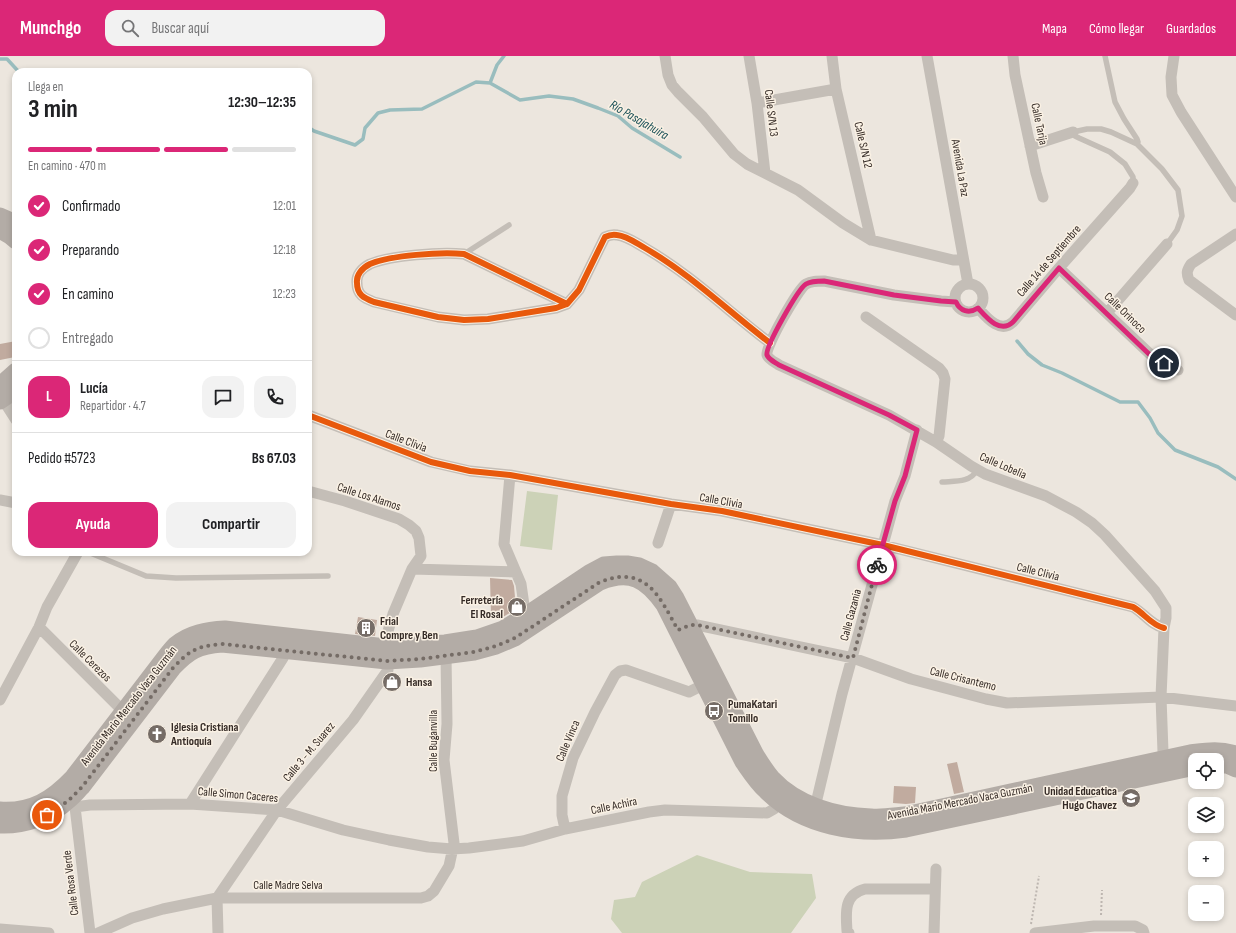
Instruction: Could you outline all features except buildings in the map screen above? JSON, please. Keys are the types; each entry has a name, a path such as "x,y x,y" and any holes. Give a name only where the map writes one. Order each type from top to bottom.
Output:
{"main road":[{"path":"0,216 12,221"},
{"path":"0,230 12,238"},
{"path":"4,393 12,378"},
{"name":"Avenida Mario Mercado Vaca Guzmán","path":"445,649 503,629 604,565 627,564 639,566 652,572 665,583 676,598 684,628 705,684 743,762 754,778 765,791 779,803 792,811 807,810"},
{"name":"Avenida Mario Mercado Vaca Guzmán","path":"0,825 27,822 47,815 68,800 73,777 185,655 204,646 222,644 286,643 386,654 445,649 474,652 496,646 515,638 584,591 612,577 621,576 640,581 650,586 684,628 756,756 772,778 780,786 800,799 807,810 826,824 873,832 906,829 1166,766 1190,753 1212,750 1226,751 1236,754"},
{"path":"1224,765 1236,768"},
{"name":"Avenida Mario Mercado Vaca Guzmán","path":"1166,766 1188,767"},
{"name":"Avenida Mario Mercado Vaca Guzmán","path":"0,810 22,809 42,802 68,800"}],"street":[{"path":"665,56 668,75 672,86 703,117 734,154 746,164 798,190 843,223 871,240 953,260 963,260"},
{"name":"Calle S/N 13","path":"749,56 757,103 765,173"},
{"name":"Calle S/N 12","path":"832,56 836,89 871,240"},
{"name":"Avenida La Paz","path":"927,56 968,284"},
{"name":"Calle Tarija","path":"1013,56 1015,75 1030,146 1043,197"},
{"path":"1174,56 1171,77 1172,95 1181,112 1236,197"},
{"path":"757,103 836,89"},
{"path":"1030,146 1073,132"},
{"name":"Calle 14 de Septiembre","path":"978,308 995,324 1004,327 1009,326 1133,183"},
{"path":"567,304 464,254 450,253 390,259 369,265 359,272 356,279 359,293 364,298 374,302 438,317 464,320 488,319 540,311 567,304 579,290 605,237 611,234 627,238 660,257 687,276 770,343 796,295 805,284 813,281 824,281 894,295 956,302"},
{"path":"1236,234 1191,264 1187,271 1187,275 1189,280 1236,315"},
{"path":"1107,313 1167,244"},
{"name":"Calle Orinoco","path":"1059,268 1150,355 1178,370"},
{"path":"968,284 976,286 981,292 982,300 978,308 972,311 960,308 955,298 957,290 968,284"},
{"path":"866,317 939,368 943,373 945,380 939,436 936,442"},
{"name":"Calle Lobelia","path":"770,343 767,353 768,357 779,365 889,415 917,430 985,474 1046,496 1076,512 1092,523 1105,535 1155,591 1166,608 1161,697 1163,752 1166,766"},
{"path":"4,393 7,406 12,414"},
{"name":"Calle Clivia","path":"312,417 431,462 470,471 510,475 671,504 722,511 883,545 1133,607 1139,610 1153,624 1164,628"},
{"name":"Calle Gazania","path":"807,810 817,799 842,694 895,501 905,476 917,430"},
{"path":"510,475 504,544 521,584 524,605 529,613"},
{"name":"Calle Los Alamos","path":"312,493 344,501 399,519 416,531 419,538 420,556 412,569 393,614 386,638 386,654"},
{"path":"0,500 12,502"},
{"path":"658,543 671,504"},
{"path":"0,700 39,628 47,607 76,556"},
{"path":"412,569 516,572"},
{"name":"Calle Crisantemo","path":"684,628 698,625 853,658 911,679 986,699 1007,703 1161,697 1236,706"},
{"name":"Calle Cerezos","path":"39,628 129,716"},
{"path":"190,804 283,658 286,643"},
{"name":"Calle Buganvilla","path":"445,649 447,724 444,760 453,827 454,843 452,849"},
{"name":"Calle 3 - M. Suarez","path":"217,898 277,810 353,720 388,670 386,654"},
{"name":"Calle Vinca","path":"565,829 562,816 562,796 573,758 615,675 620,671 626,670 689,692 705,684"},
{"name":"Calle Simon Caceres","path":"68,800 90,805 190,804 277,810 343,830 405,843 452,849"},
{"name":"Calle Rosa Verde","path":"68,800 90,933"},
{"name":"Calle Achira","path":"452,849 523,841 565,829 649,812 665,810 767,813 774,809 779,803"},
{"name":"Calle Madre Selva","path":"98,933 132,918 157,910 217,898 421,898 428,896 434,891 449,866 452,849"},
{"path":"934,933 936,869"},
{"path":"848,933 846,907 857,891 865,889 935,889"},
{"path":"217,898 218,933"},
{"path":"1033,930 1100,926 1135,926 1143,930 1144,933"},
{"path":"0,929 49,933"}],"lane":[{"path":"1105,56 1116,102 1124,119 1137,139 1137,144"},
{"path":"1133,183 1133,177 1125,164 1110,152 1075,136 1073,132 1101,129 1111,132 1137,144 1162,169 1178,190 1182,216 1177,230 1167,244"},
{"path":"464,254 509,225"},
{"path":"942,482 968,479 977,470"},
{"path":"98,556 146,576 176,578 328,576"}],"path":[{"path":"1033,930 1039,876"},
{"path":"1100,926 1102,890"}],"green space":[{"path":"527,491 558,495 552,550 520,546"},
{"path":"697,855 750,872 812,874 816,898 791,933 622,933 611,919 614,900 635,897 642,882"}],"waterway":[{"path":"490,83 497,65 504,56"},
{"name":"Río Pasajahuira","path":"0,59 7,59 15,68"},
{"name":"Río Pasajahuira","path":"312,130 355,145 363,139 365,128 378,113 390,110 422,109 476,82 490,83 520,100 549,96 573,99 598,108 618,116 632,128 680,157"},
{"path":"1017,341 1028,354 1042,365 1062,373 1120,402 1138,402 1150,418 1158,433 1175,450 1218,467 1236,479"}],"cycle path":[{"path":"567,304 464,254 442,253 391,258 370,264 360,272 357,280 358,290 370,301 438,317 464,320 488,319 556,308 567,304 579,290 605,237 615,235 631,240 678,269 770,343"},
{"path":"312,417 431,462 470,471 510,475 671,504 722,511 883,545 1133,607 1151,622 1164,628"}],"way so far":[{"path":"47,815 68,801 82,787 173,668 185,655 204,646 222,644 387,661 420,659 474,652 496,646 515,638 584,591 612,577 621,576 640,581 650,586 664,605 678,630 690,625 698,625 853,658 877,565"}],"place":[{"name":"Ferretería El Rosal","path":"517,607"},
{"name":"Frial Compre y Ben","path":"366,628"},
{"name":"Hansa","path":"392,682"},
{"name":"PumaKatari Tomillo","path":"714,711"},
{"name":"Iglesia Cristiana Antioquía","path":"157,734"},
{"name":"Unidad Educatica Hugo Chavez","path":"1131,798"}],"route":[{"path":"877,565 895,501 905,476 917,430 889,415 779,365 768,357 767,353 770,343 796,295 805,284 813,281 824,281 894,295 956,302 960,308 968,312 978,308 989,320 1004,327 1009,326 1013,322 1059,268 1150,355 1164,363"}]}
